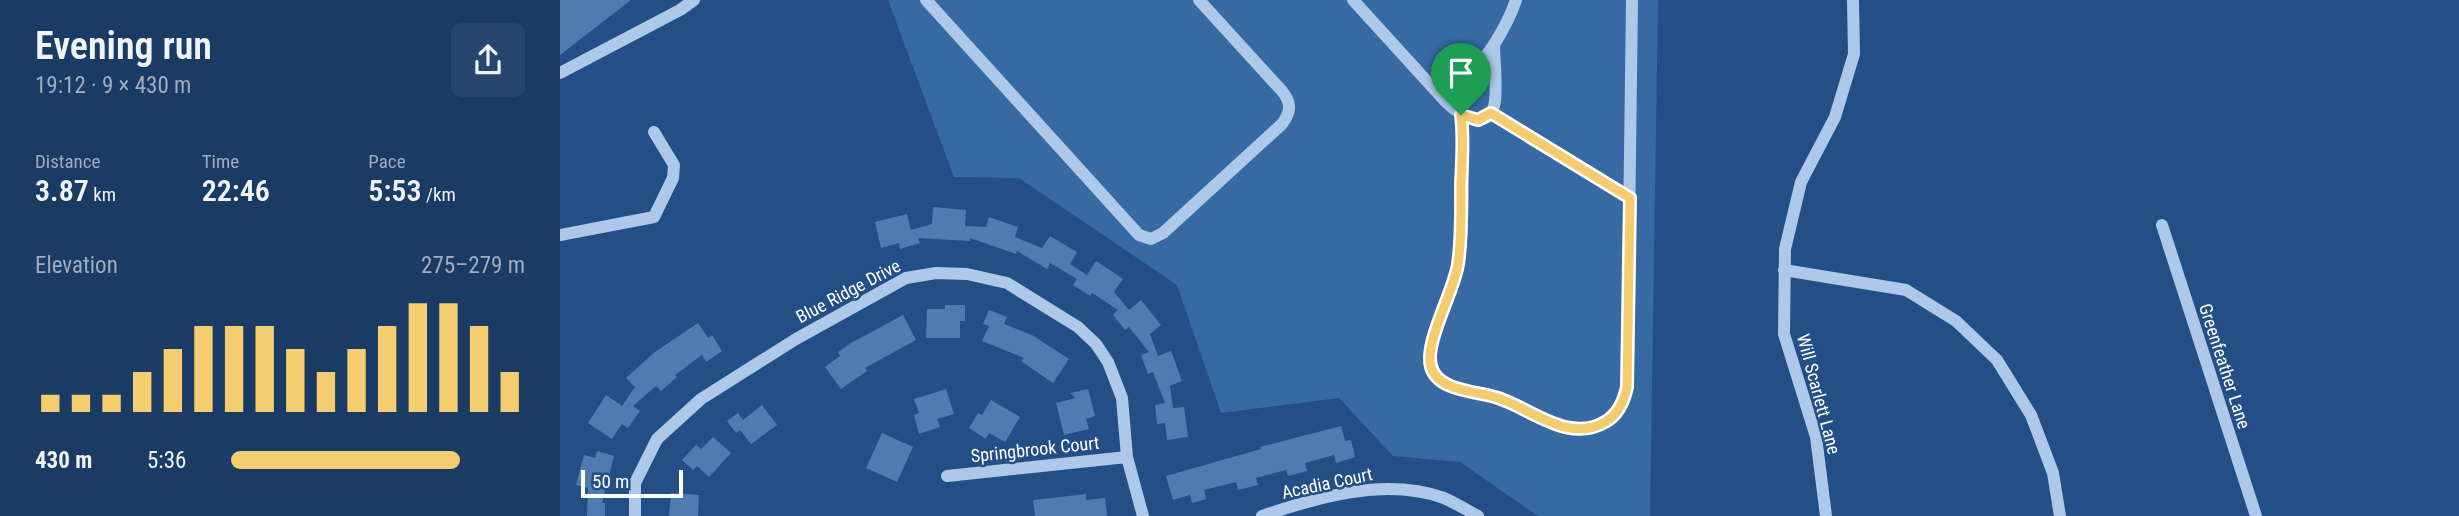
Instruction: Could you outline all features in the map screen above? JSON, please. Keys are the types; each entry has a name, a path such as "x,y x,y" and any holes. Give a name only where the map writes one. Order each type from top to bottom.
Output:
{"street":[{"path":"926,0 1139,235 1151,239 1173,224 1282,124 1289,112 1290,102 1282,92 1199,0"},
{"path":"1353,0 1445,101 1461,115 1478,120 1491,113 1495,97 1494,44"},
{"path":"1516,0 1494,44 1461,97 1458,264 1430,356 1433,373 1444,383 1505,400 1567,428 1590,429 1608,420 1616,412 1625,396 1628,378 1632,0"},
{"name":"Will Scarlett Lane","path":"1826,516 1816,437 1784,334 1784,249 1801,182 1835,117 1854,54 1853,0"},
{"path":"560,73 686,2"},
{"path":"1491,113 1630,198"},
{"path":"560,235 654,217 673,178 674,165 654,132"},
{"name":"Greenfeather Lane","path":"2162,225 2256,516"},
{"path":"1784,270 1906,290 1956,321 1997,360 2031,415 2053,472 2060,516"},
{"name":"Blue Ridge Drive","path":"635,516 635,483 657,439 701,399 796,338 906,278 936,273 967,274 1007,284 1078,327 1096,344 1108,362 1122,398 1127,457 1143,516"},
{"name":"Springbrook Court","path":"947,476 1127,457"},
{"name":"Acadia Court","path":"1262,516 1351,492 1395,488 1443,498 1478,516"}],"shaded area":[{"path":"888,0 1658,0 1650,516 1538,516 1460,462 1393,456 1339,398 1221,413 1177,285 1019,178 954,177"}],"building":[{"path":"560,0 631,0 560,55"},
{"path":"933,207 966,210 965,226 986,227 989,217 1018,227 1015,237 1042,248 1050,236 1077,252 1070,264 1087,275 1096,261 1123,279 1114,292 1129,310 1141,300 1161,325 1150,334 1158,356 1171,351 1182,381 1170,386 1173,408 1184,407 1188,437 1167,440 1165,423 1157,424 1155,405 1165,403 1153,372 1148,374 1141,355 1149,352 1129,327 1125,330 1113,315 1118,310 1092,293 1090,296 1073,285 1077,279 1050,263 1047,269 1017,251 1016,254 970,238 970,241 918,238 920,243 900,249 899,243 881,248 875,222 907,214 911,230 932,224"},
{"path":"945,305 965,305 965,321 960,321 960,338 926,338 927,309 945,309"},
{"path":"989,310 1007,317 1004,324 1032,335 1069,359 1053,383 1021,361 1024,358 982,341 989,326 983,324"},
{"path":"903,315 916,340 865,368 867,371 841,389 825,367 840,356 838,352 851,343"},
{"path":"698,323 708,338 712,335 722,351 706,362 702,355 675,375 677,377 661,391 656,386 633,406 640,411 628,428 622,424 612,439 588,423 606,395 622,406 635,387 626,378 655,352"},
{"path":"946,389 954,414 937,419 940,427 919,434 914,415 919,413 914,399"},
{"path":"1088,389 1095,416 1086,419 1089,429 1064,435 1056,403 1076,398 1070,393"},
{"path":"991,400 1020,417 1005,442 989,433 986,439 969,428 978,413 982,415"},
{"path":"762,405 777,425 751,444 740,430 736,433 727,421 738,413 743,420"},
{"path":"1341,426 1345,441 1351,440 1355,457 1336,463 1334,455 1305,463 1307,471 1288,476 1286,470 1256,478 1258,485 1238,490 1236,482 1204,490 1206,499 1192,503 1190,495 1173,500 1166,476"},
{"path":"882,433 913,447 897,482 866,468"},
{"path":"713,437 731,453 709,477 697,466 693,470 682,460 696,445 701,449"},
{"path":"597,451 614,456 602,503 605,503 605,516 587,516 588,488 576,485 584,455 595,458"},
{"path":"671,493 699,495 698,516 669,516"},
{"path":"1086,494 1086,500 1105,498 1107,516 1035,516 1033,500"}],"route":[{"path":"1491,113 1630,198 1627,387 1622,404 1599,426 1577,429 1557,425 1505,400 1451,386 1433,373 1430,365 1432,344 1458,264 1461,115 1478,120 1491,113"}]}
